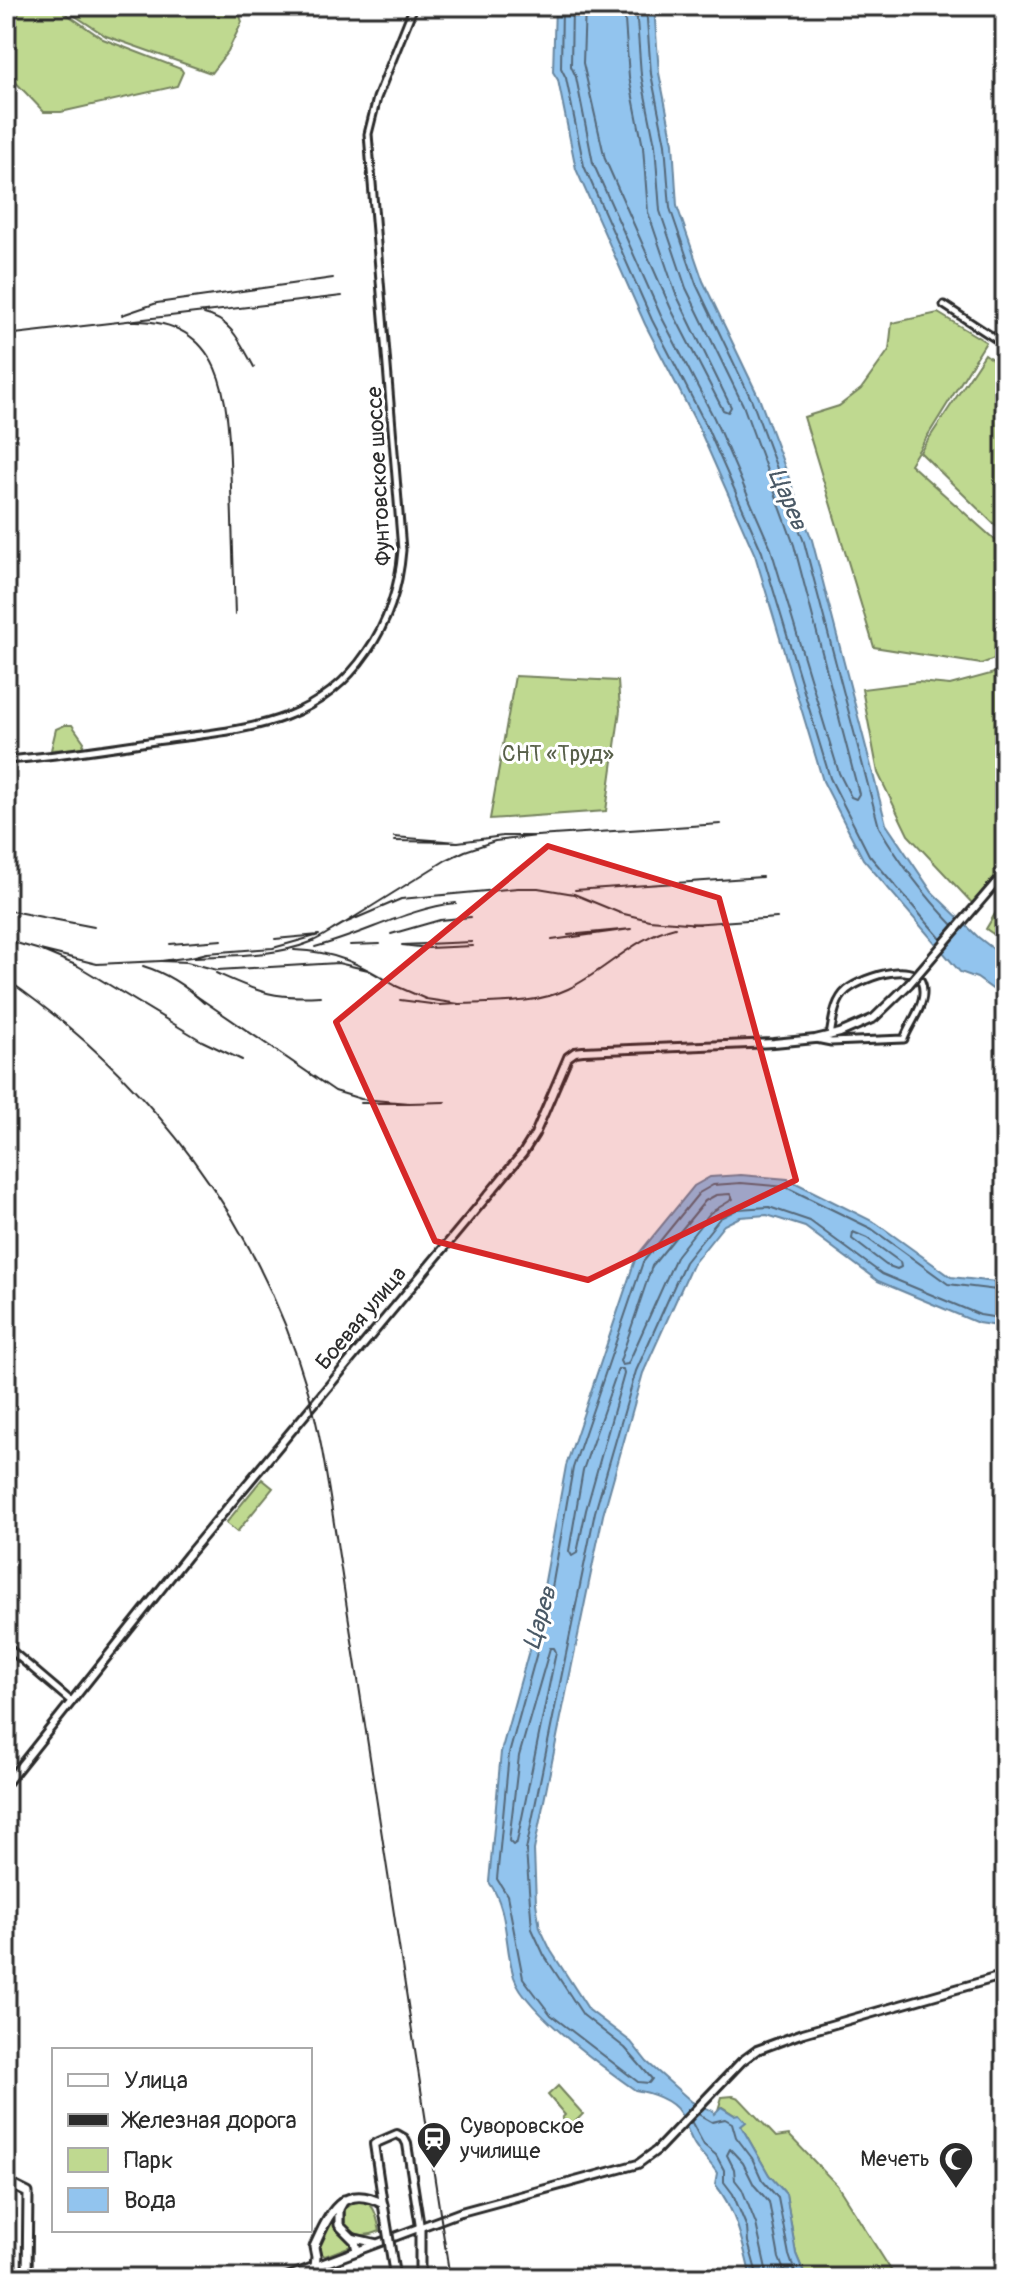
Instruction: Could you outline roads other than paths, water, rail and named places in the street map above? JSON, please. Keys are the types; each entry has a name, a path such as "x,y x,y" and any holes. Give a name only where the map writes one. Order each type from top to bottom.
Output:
{"main road":[{"path":"815,1039 844,1032 880,1014 1005,873"},
{"name":"Боевая улица","path":"6,1784 188,1555 523,1153 535,1134 568,1057 583,1051 815,1039"},
{"path":"285,2278 461,2212 638,2164 657,2150 748,2056 765,2046 1005,1975"},
{"path":"395,2278 374,2144 397,2134 407,2144 420,2227 420,2278"},
{"path":"6,2185 28,2193 27,2278"},
{"path":"315,2267 314,2247 330,2216 344,2200 353,2195 364,2195 383,2204"},
{"path":"344,2200 339,2209 341,2229 353,2238 378,2243"},
{"path":"353,2238 357,2251"}],"street":[{"name":"Фунтовское шоссе","path":"6,760 48,757 198,735 264,724 290,716 329,695 350,677 381,629 400,576 402,540 368,134 377,98 414,6"},
{"path":"944,305 1005,345"},
{"path":"815,1039 823,1042 904,1039 923,999 924,989 910,973 902,971 865,980 848,990 839,1000 830,1036"},
{"path":"844,1032 850,1041"},
{"path":"6,1646 73,1702"}],"water":[{"name":"Царев","path":"555,6 654,6 659,73 673,143 677,206 703,281 759,398 812,540 886,824 932,892 978,937 1005,958 1005,998 977,978 960,972 863,859 823,781 755,555 698,426 645,324 576,169 558,80 553,72"},
{"name":"Царев","path":"741,1175 788,1179 876,1223 951,1277 1005,1283 1005,1327 978,1323 878,1281 805,1227 767,1215 740,1217 724,1225 692,1265 643,1373 603,1515 534,1850 540,1928 551,1951 589,2010 631,2042 647,2062 692,2102 714,2114 721,2107 734,2115 739,2114 746,2122 741,2126 769,2175 786,2194 796,2254 806,2278 751,2278 734,2217 715,2184 717,2173 694,2144 677,2108 660,2097 635,2090 605,2068 549,2022 521,1991 511,1965 500,1904 489,1882 501,1752 539,1614 566,1466 636,1257 694,1186 710,1177"}],"railway":[{"path":"122,315 157,303 333,278"},
{"path":"6,335 342,296"},
{"path":"204,314 229,327 254,367"},
{"path":"130,321 164,324 188,335 206,352 218,375 228,429 235,615"},
{"path":"537,836 721,824"},
{"path":"458,842 503,836 537,836 495,841 465,851 345,923 401,899 538,888 574,894 620,913 649,920 700,924"},
{"path":"394,837 458,842 394,841"},
{"path":"575,890 762,877"},
{"path":"315,947 421,910 456,903"},
{"path":"6,910 94,927"},
{"path":"391,934 440,920 471,917"},
{"path":"691,924 777,918"},
{"path":"275,939 319,935 273,948 191,957 252,954 297,947 345,923"},
{"path":"459,1004 514,1002 555,994 582,982 646,938 675,927"},
{"path":"552,940 631,929 568,935"},
{"path":"6,940 40,950"},
{"path":"170,944 222,940"},
{"path":"472,942 402,945 428,948 473,946"},
{"path":"352,945 380,944"},
{"path":"161,961 97,964 40,950 78,966 202,1041 242,1060"},
{"path":"191,957 161,961 187,962 217,970 338,963 368,970 396,986 372,972 348,960 294,950"},
{"path":"143,966 175,981 204,1003"},
{"path":"216,973 266,993 320,996"},
{"path":"6,979 59,1019 107,1062 152,1109 193,1159 229,1213 260,1269 287,1329 319,1433 329,1490 450,2278"},
{"path":"396,986 426,999 459,1004 400,1000"},
{"path":"195,995 335,1091 361,1099 409,1103 361,1103"},
{"path":"409,1103 445,1102"}],"place":[{"name":"Суворовское училище","path":"434,2170"},
{"name":"Мечеть","path":"956,2190"}],"park label":[{"name":"СНТ «Труд»","path":"558,754"}]}
